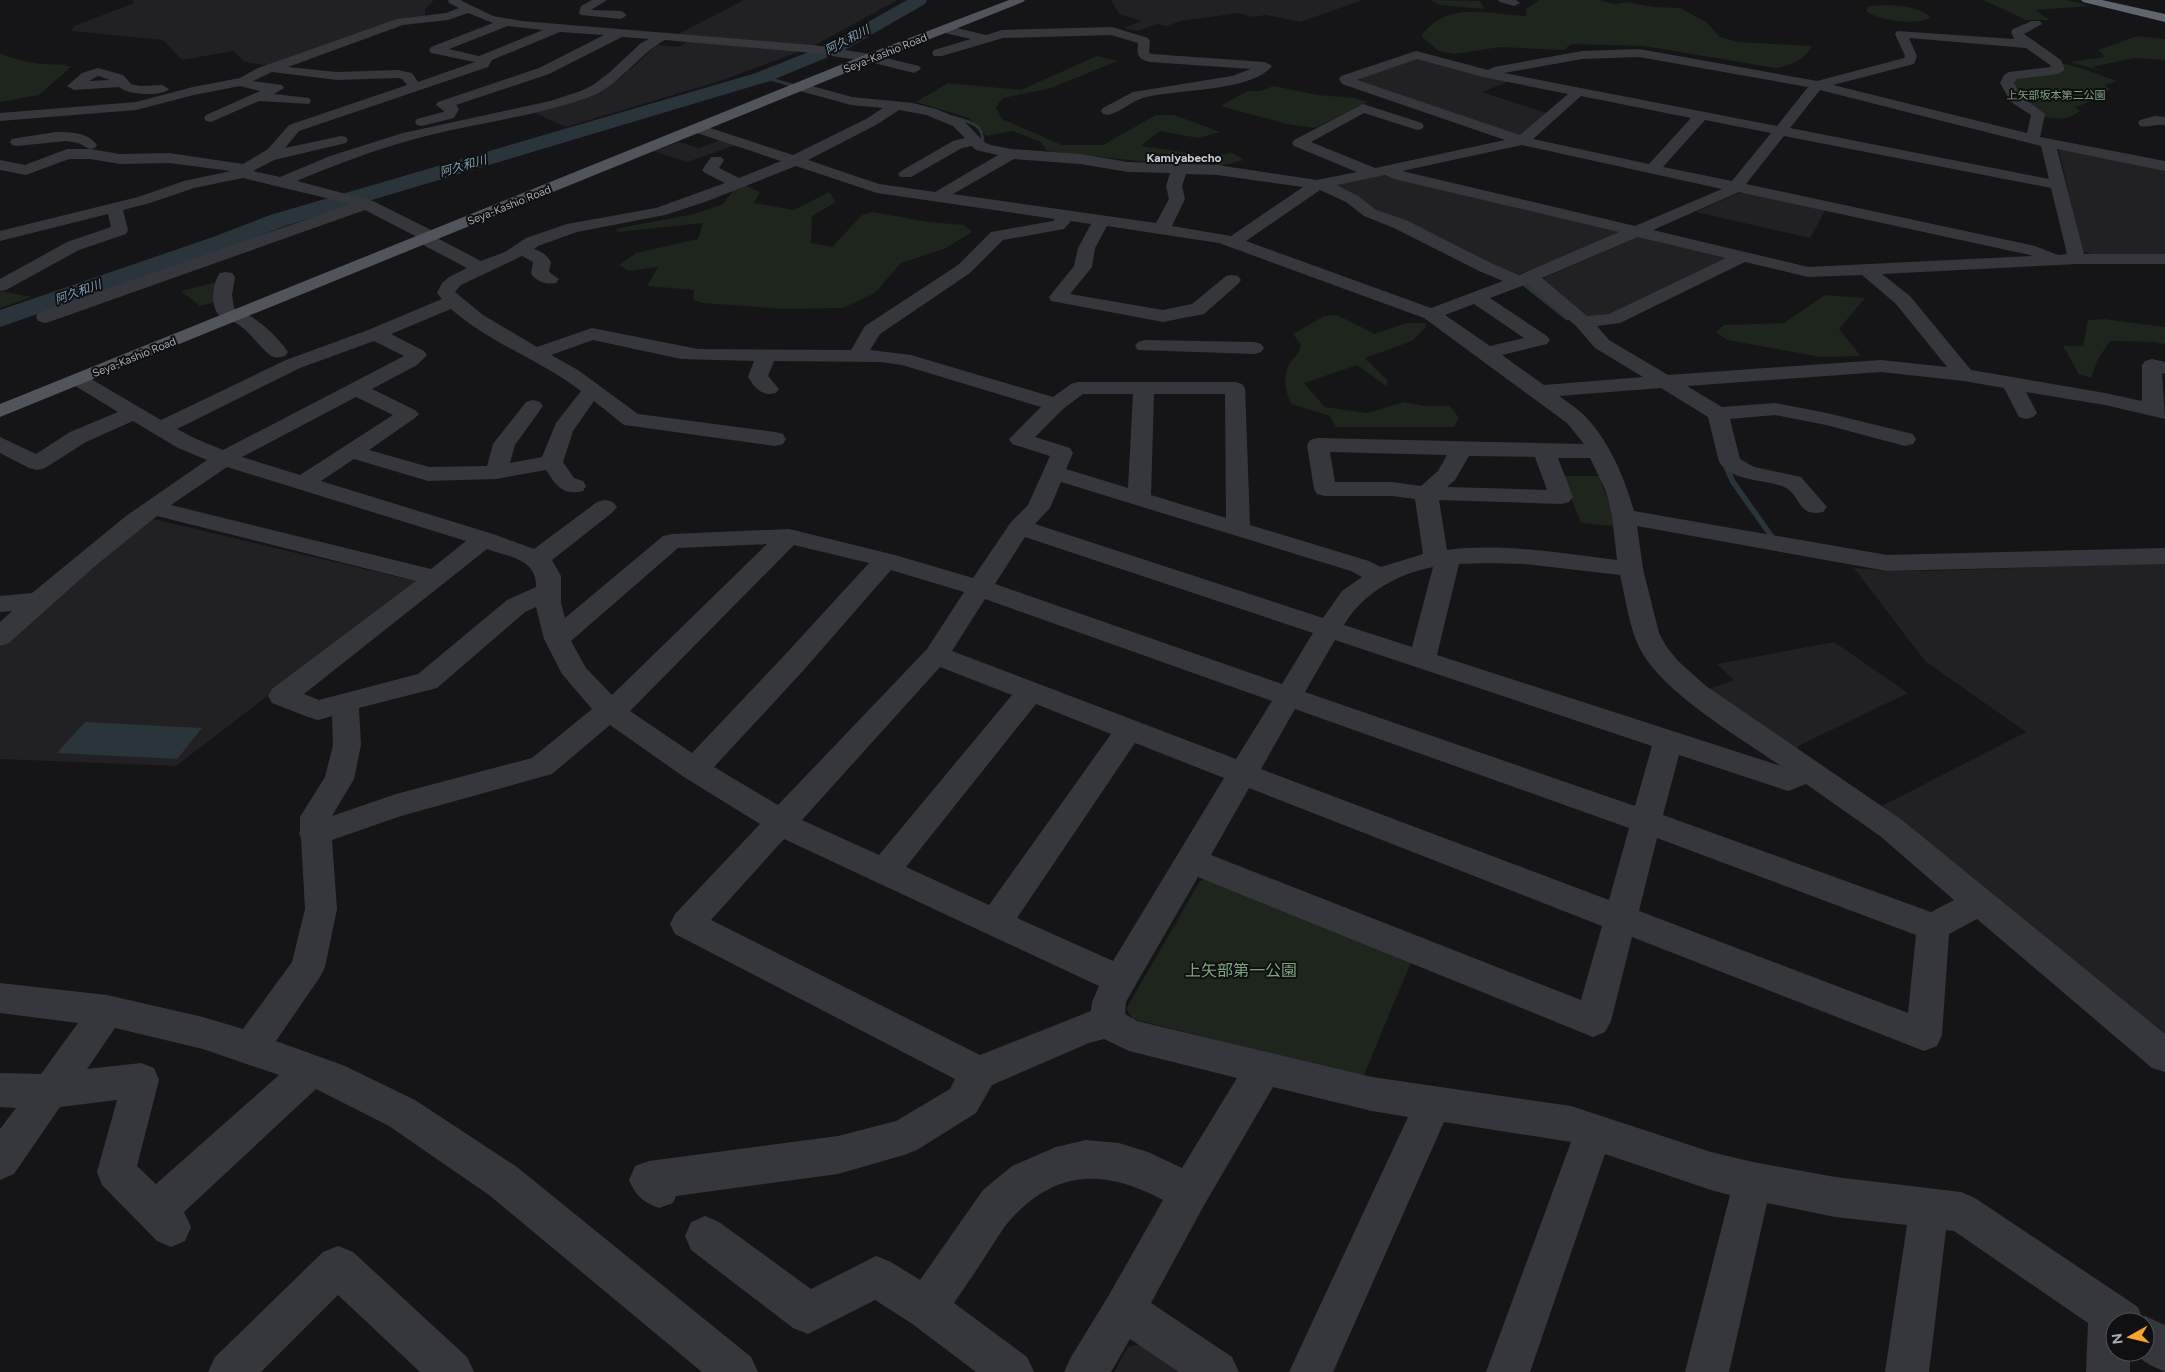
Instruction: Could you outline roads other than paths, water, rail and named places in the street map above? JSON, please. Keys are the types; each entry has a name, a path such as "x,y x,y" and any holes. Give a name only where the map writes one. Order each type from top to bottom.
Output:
{"highway":[{"path":"2118,0 2165,8"},
{"path":"2093,1 2165,8"},
{"path":"2093,1 2165,18"}],"main road":[{"name":"Seya-Kashio Road","path":"0,411 870,58 1019,0"}],"street":[{"path":"450,0 490,19 507,22 558,28 631,27"},
{"path":"600,0 585,8 585,13 662,37 837,51 914,69"},
{"path":"0,117 136,106 189,92 240,82 269,69 401,22 448,16 469,10"},
{"path":"507,22 435,50 482,59 558,28"},
{"path":"2030,138 2034,135 2038,114 2016,99 2007,83 2009,78 2014,75 2058,70 2059,64 2018,36 2017,32 2036,24"},
{"path":"371,133 449,115 452,109 443,105 553,67 631,27"},
{"path":"944,30 985,38"},
{"path":"938,53 1002,34 1112,31 1144,41 1143,55 1150,58 1265,66 1248,76 1233,80 1138,94 1108,111"},
{"path":"1431,314 1524,279 1728,192 1736,187 1817,85 1909,61 1912,56 1901,34 2029,44"},
{"path":"282,182 345,156 408,136 553,104 586,94 604,84 646,46 662,37"},
{"path":"1483,73 1582,55 1639,53 1817,85 2048,143 2165,166"},
{"path":"2056,260 2035,251 1522,141 1347,81 1346,79 1416,55 1483,73 2058,185"},
{"path":"0,236 114,207 245,170 270,156 279,147 285,135 294,128 483,64 486,61 482,59"},
{"path":"269,69 338,76 398,74 407,76 415,87"},
{"path":"211,118 277,88 253,86 240,82"},
{"path":"121,83 126,87 140,90 178,88 189,92"},
{"path":"508,83 542,88"},
{"path":"801,87 851,101 894,107 913,107 950,118 965,129 981,147 1011,154 1080,159 1128,167 1217,170 1246,173 1328,187 1340,192 1370,213 1400,224 1484,267 1535,281 1583,322 1602,344 1718,414 1775,409 1827,419 1906,439"},
{"path":"1233,242 1317,186 1522,141 1578,92"},
{"path":"258,97 304,101"},
{"path":"775,440 632,420 571,374 477,320 453,301 446,293 448,287 455,281 480,268 522,250 532,242 553,234 572,228 659,212 772,171 871,122 894,107"},
{"path":"1417,126 1363,108 1299,143 1380,171 1808,272 2076,259 2165,258"},
{"path":"0,131 30,125 41,114"},
{"path":"1652,169 1702,116"},
{"path":"2145,123 2155,120 2165,122"},
{"path":"699,129 877,188 936,197 1047,205 1062,220"},
{"path":"0,157 18,146 68,136 77,137 91,145 26,170 0,165"},
{"path":"270,156 300,151 355,137"},
{"path":"906,174 958,144 974,141"},
{"path":"2048,143 2076,259"},
{"path":"67,154 90,154 120,158 169,158 245,170 282,182 344,197 364,203 425,234 431,242 480,268"},
{"path":"936,197 1011,154"},
{"path":"934,159 984,170"},
{"path":"716,160 710,170 737,184"},
{"path":"1162,228 1177,199 1174,186 1179,170"},
{"path":"46,317 364,203"},
{"path":"0,286 73,246 120,230 114,207"},
{"path":"1062,220 1058,229 1093,235"},
{"path":"857,356 872,330 964,269 997,236 1062,220 1103,220 1211,236 1233,242 1431,314 1540,391 1575,418 1592,438 1617,491 1624,516 1631,569 1646,633 1654,650 1668,668 1696,693 1891,828 2165,1056"},
{"path":"1103,220 1093,235 1083,259 1083,267 1058,297 1168,315 1184,309 1197,310 1232,280"},
{"path":"522,250 539,257 542,262 540,274 550,279"},
{"path":"1583,322 1613,319 1742,257"},
{"path":"1867,270 1902,300 1964,375"},
{"path":"226,277 223,292 226,312 252,324 278,352"},
{"path":"1475,297 1540,340 1486,353"},
{"path":"161,428 293,364 375,334 453,301"},
{"path":"1168,315 1169,347"},
{"path":"0,637 95,551 224,459 410,361 417,355 375,334"},
{"path":"535,354 592,334 681,353 766,356 857,356 904,359 1056,405"},
{"path":"1145,346 1254,348"},
{"path":"766,356 758,377 769,389"},
{"path":"1540,391 1881,366 1964,375 2105,398 2159,411 2152,365 2165,368"},
{"path":"79,380 186,443 224,459 484,539 537,559 544,566 548,576 548,603 557,639 576,674 611,711 694,769 781,823 1120,980"},
{"path":"2012,383 2026,413"},
{"path":"979,1073 687,924 936,655 1019,527 1038,508 1062,453 1020,439 1056,405 1078,388 1235,388 1238,530"},
{"path":"1139,499 1144,388"},
{"path":"303,483 353,452 408,414 356,389"},
{"path":"576,486 566,483 552,462 555,446 570,414 592,390"},
{"path":"496,472 504,444 533,406"},
{"path":"0,444 37,463 78,437 135,412"},
{"path":"1718,414 1730,462 1747,472 1793,482 1815,507"},
{"path":"1544,451 1561,497 1426,493 1392,489 1325,489 1318,445 1599,451"},
{"path":"1426,493 1447,475 1462,448"},
{"path":"353,452 428,474 496,472 552,462"},
{"path":"1054,473 1360,566 1380,577"},
{"path":"1422,660 1442,557 1426,493"},
{"path":"537,559 605,507"},
{"path":"153,508 436,578"},
{"path":"1624,516 1887,563 2165,556"},
{"path":"1019,527 1788,780 1809,771"},
{"path":"314,834 396,806 542,766 624,701 790,536"},
{"path":"557,639 672,541 790,536 886,560 980,588 1645,821 1932,926 1979,902"},
{"path":"484,539 282,696 318,710 427,681 516,606 548,591"},
{"path":"1107,1022 1108,1002 1120,980 1288,696 1341,609 1354,593 1401,567 1442,557 1489,554 1631,569"},
{"path":"694,769 792,665 886,560"},
{"path":"0,604 39,601"},
{"path":"936,655 1924,1035 1932,926"},
{"path":"884,871 1031,691"},
{"path":"251,1048 308,966 321,909 314,834 315,817 340,778 347,745 345,702"},
{"path":"996,922 1129,730"},
{"path":"1190,860 1593,1021 1668,740"},
{"path":"0,998 107,1011 203,1033 251,1048 332,1078 402,1113 503,1181 736,1372"},
{"path":"0,1161 107,1011"},
{"path":"659,1189 649,1180 728,1172 838,1155 904,1138 963,1102 979,1073 1082,1029 1107,1022 1129,1035 1372,1094 1433,1105 1571,1124 1711,1171 1753,1181 1835,1197 1961,1212 2109,1312"},
{"path":"1086,1372 1124,1310 1189,1193 1263,1069"},
{"path":"0,1090 49,1091 141,1080 116,1172 163,1219 311,1070"},
{"path":"1311,1372 1433,1105"},
{"path":"1508,1372 1594,1131"},
{"path":"926,1308 997,1204 1026,1180 1056,1166 1086,1159 1119,1162 1148,1171 1189,1193"},
{"path":"1707,1372 1753,1181"},
{"path":"1907,1372 1929,1209"},
{"path":"704,1236 808,1312 876,1277 926,1308 1012,1372"},
{"path":"230,1372 338,1267 452,1372"},
{"path":"1124,1310 1217,1372"}],"waterway":[{"name":"阿久和川","path":"0,319 222,242 279,220 763,77 837,47 919,0"},
{"path":"763,77 799,87"},
{"path":"953,117 970,122 978,127 981,131 983,143 989,146"},
{"path":"1518,279 1567,318"},
{"path":"1724,462 1733,482 1772,537"}],"district":[{"name":"Kamiyabecho","path":"1184,158"}],"park label":[{"name":"上矢部坂本第二公園","path":"2056,95"},
{"name":"上矢部第一公園","path":"1241,970"}]}
